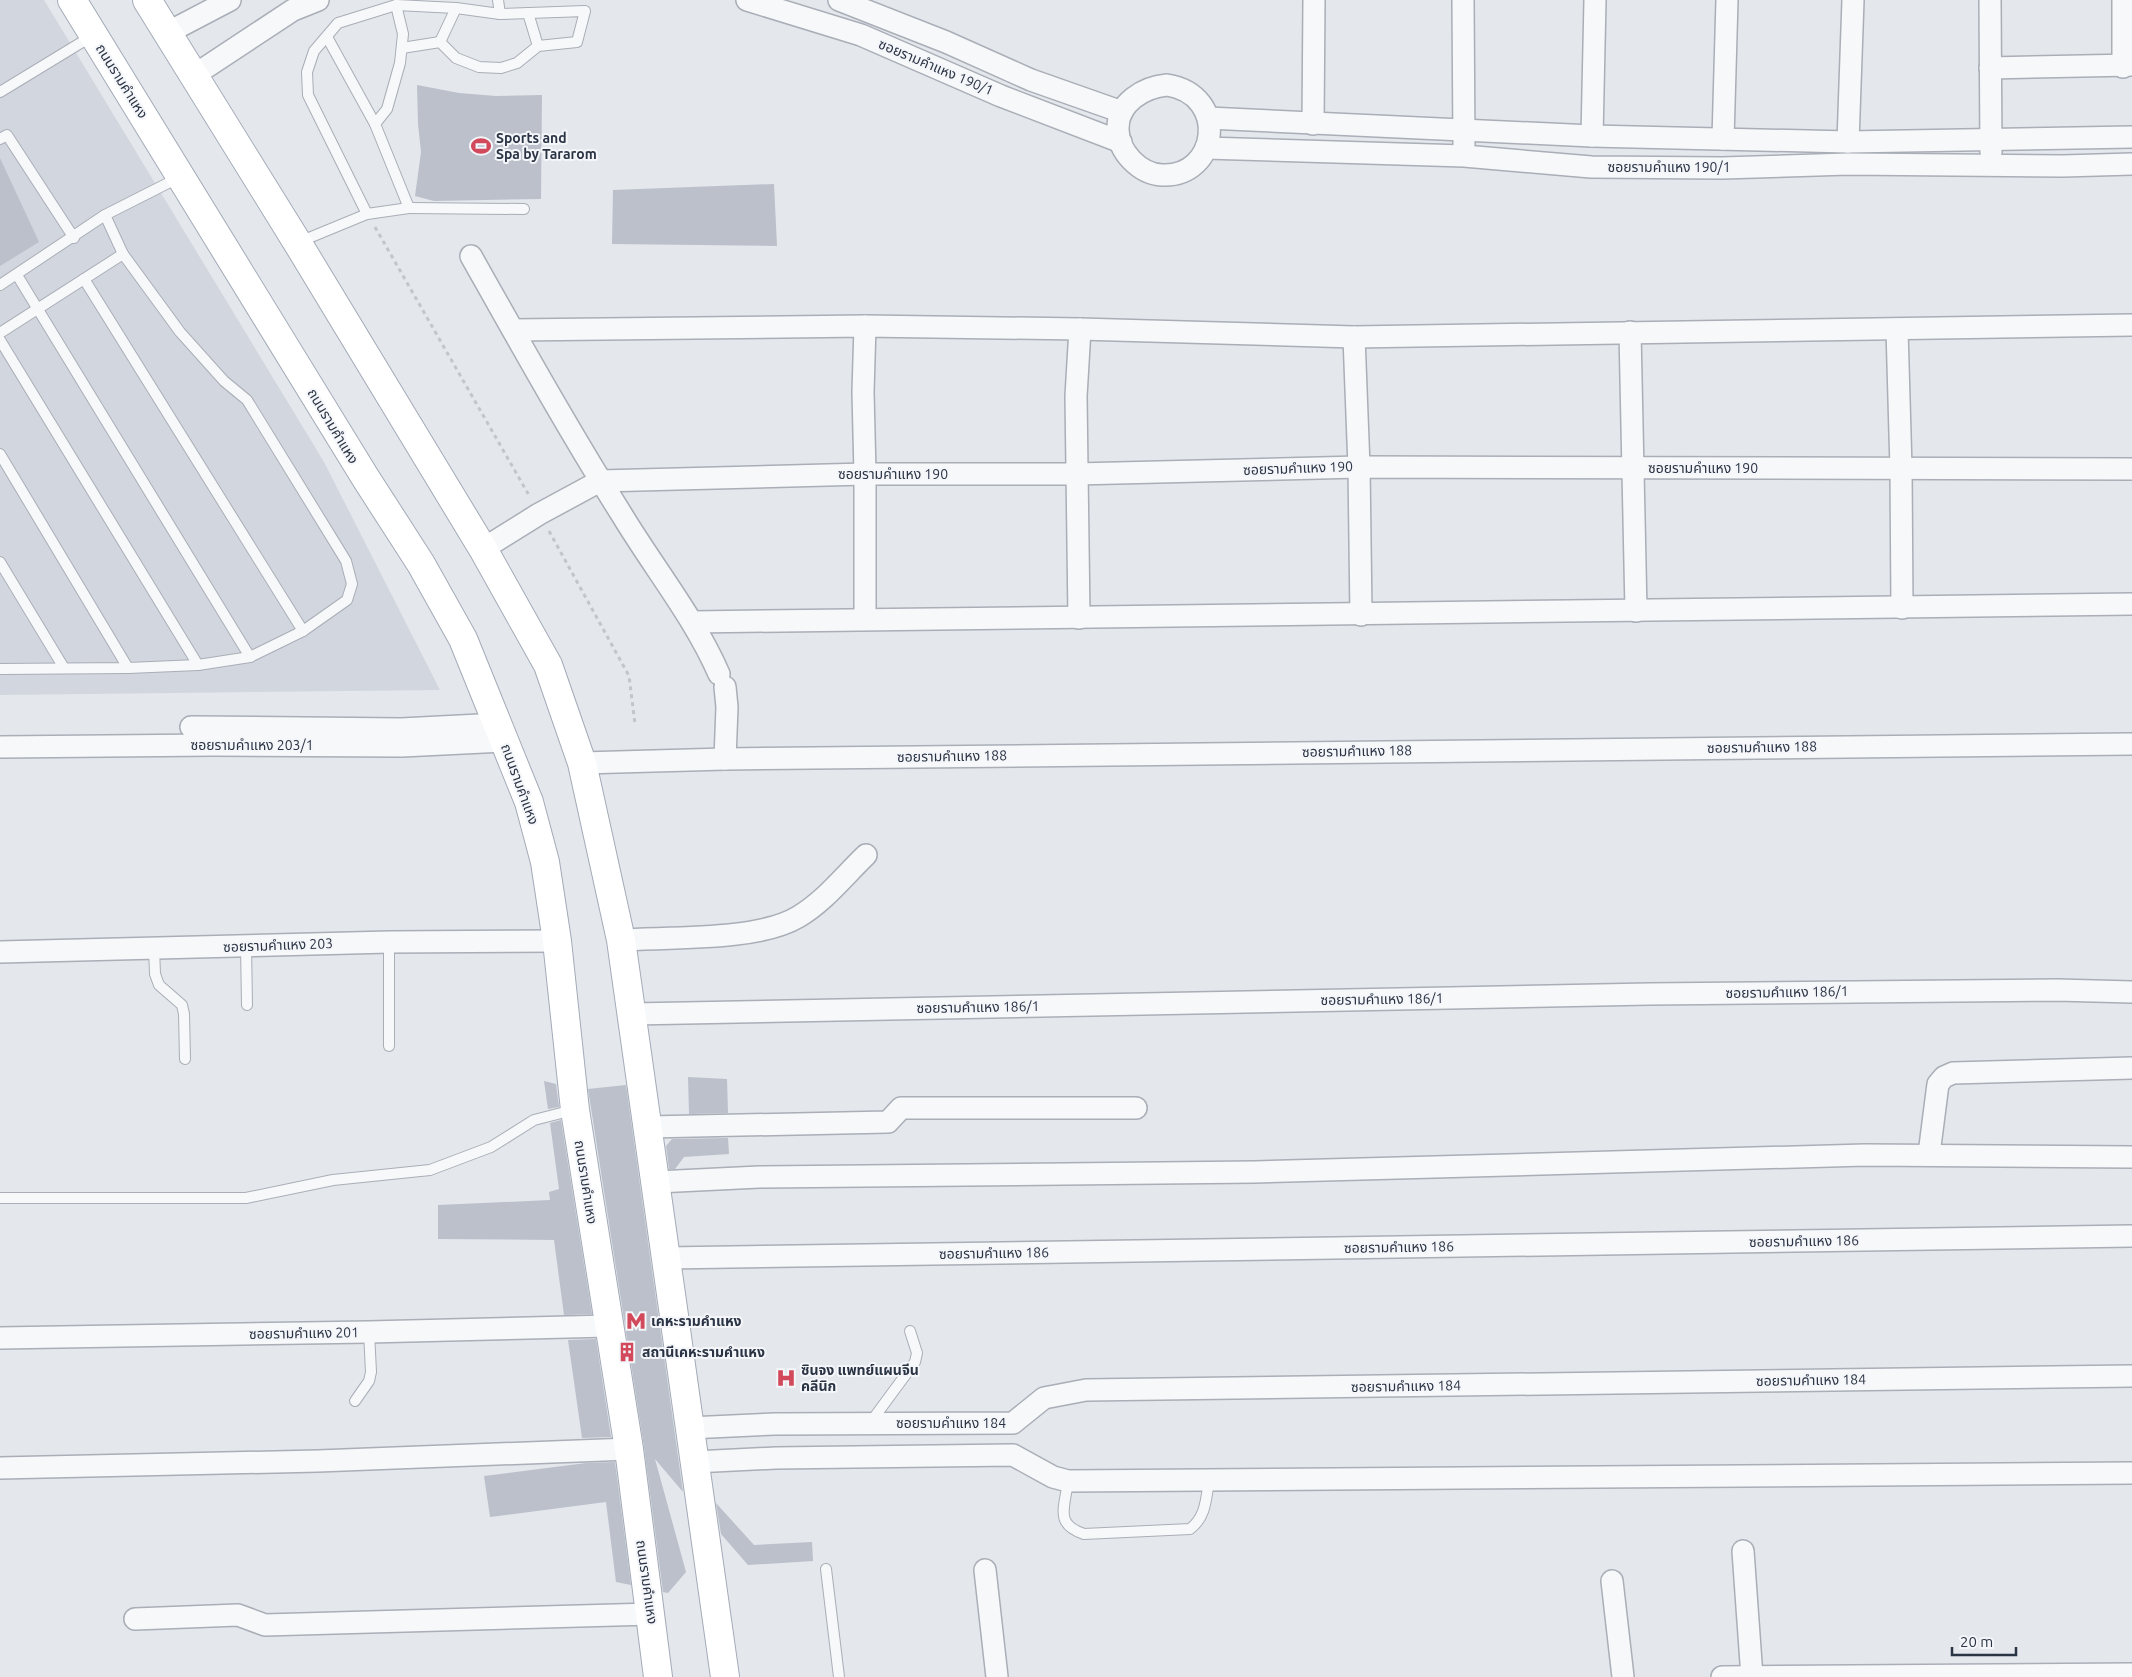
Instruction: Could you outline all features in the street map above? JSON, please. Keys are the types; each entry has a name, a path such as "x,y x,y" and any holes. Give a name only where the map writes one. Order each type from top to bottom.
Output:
{"main road":[{"name":"ถนนรามคำแหง","path":"72,0 364,477 421,564 463,639 529,802 545,862 557,942 575,1110 628,1449 658,1677"},
{"path":"147,0 297,242 483,549 548,665 582,763 597,822 621,940 633,1014 725,1677"}],"street":[{"path":"167,33 230,0"},
{"path":"194,76 294,10 318,0"},
{"name":"ซอยรามคำแหง 190/1","path":"747,0 861,35 1001,96 1121,142"},
{"name":"ซอยรามคำแหง 190/1","path":"839,0 946,42 1031,80 1122,112"},
{"path":"1313,124 1314,0"},
{"path":"1463,0 1464,156"},
{"path":"1592,136 1595,0"},
{"path":"1722,139 1727,0"},
{"path":"1848,142 1854,0"},
{"path":"1990,0 1992,166"},
{"path":"1990,68 2128,66 2123,0"},
{"path":"936,67 946,42"},
{"path":"1156,86 1178,87 1188,92 1204,108 1208,118 1210,133 1206,148 1199,160 1188,169 1162,176 1148,172 1136,165 1127,155 1121,142 1118,130 1122,112 1135,96 1145,90 1156,86"},
{"name":"ซอยรามคำแหง 190/1","path":"1208,118 1592,136 1848,142 2132,138"},
{"name":"ซอยรามคำแหง 190/1","path":"1206,148 1464,156 1591,167 1722,168 1848,164 1992,166 2132,164"},
{"path":"471,256 600,481 641,547 692,622 722,680 727,708 725,759"},
{"path":"512,330 865,326 1080,329 1354,338 2132,325"},
{"path":"865,326 863,392 865,618"},
{"path":"1079,618 1076,396 1080,329"},
{"path":"1897,329 1902,608"},
{"path":"1630,332 1631,468 1636,611"},
{"path":"1354,338 1359,467 1361,615"},
{"name":"ซอยรามคำแหง 190","path":"483,549 539,514 600,481 865,474 1076,474 1359,467 2132,469"},
{"path":"692,622 865,618 1361,615 2132,604"},
{"name":"ซอยรามคำแหง 203/1","path":"191,727 402,738"},
{"name":"ซอยรามคำแหง 203/1","path":"0,748 213,745 502,733"},
{"name":"ซอยรามคำแหง 188","path":"582,763 725,759 2132,744"},
{"path":"621,940 734,934 769,928 797,917 820,900 866,856"},
{"name":"ซอยรามคำแหง 203","path":"0,952 389,942 557,942"},
{"name":"ซอยรามคำแหง 186/1","path":"633,1014 1649,994 2057,990 2132,992"},
{"path":"1929,1154 1938,1084 1944,1077 1953,1072 2132,1068"},
{"path":"649,1127 888,1122 901,1108 1136,1108"},
{"path":"657,1182 759,1177 1255,1172 1929,1154 2132,1157"},
{"name":"ซอยรามคำแหง 186","path":"666,1258 2132,1236"},
{"name":"ซอยรามคำแหง 201","path":"0,1338 608,1326"},
{"name":"ซอยรามคำแหง 184","path":"689,1428 775,1424 1013,1423 1044,1398 1086,1390 2132,1376"},
{"path":"861,1457 865,1423"},
{"path":"1013,1423 1013,1455"},
{"path":"0,1468 328,1460 628,1449"},
{"path":"694,1462 776,1458 1013,1455 1053,1477 1068,1481 2132,1473"},
{"path":"1743,1551 1752,1677"},
{"path":"985,1570 997,1677"},
{"path":"1612,1581 1623,1677"},
{"path":"135,1619 238,1615 265,1625 651,1614"},
{"path":"1722,1677 2093,1676 2132,1674"}],"lane":[{"path":"498,0 500,14"},
{"path":"375,124 386,109 400,63 403,34 396,5"},
{"path":"367,214 308,95 307,72 314,51 338,23 396,5 456,8 500,14 585,11 577,42 538,46 516,63 501,68 479,68 456,58 440,42"},
{"path":"440,42 456,8"},
{"path":"528,13 538,46"},
{"path":"0,92 93,35"},
{"path":"327,37 375,124 409,208"},
{"path":"402,48 440,42"},
{"path":"0,139 7,135 74,238"},
{"path":"0,285 74,238 105,215 181,176"},
{"path":"297,242 367,214 409,208 524,210"},
{"path":"0,669 128,668 198,665 250,657 303,631 347,600 352,584 346,560 247,400 224,382 180,332 123,254 105,215"},
{"path":"0,332 123,254"},
{"path":"17,275 250,657"},
{"path":"84,279 303,631"},
{"path":"0,340 198,665"},
{"path":"0,454 128,668"},
{"path":"0,562 64,668"},
{"path":"389,942 389,1046"},
{"path":"246,946 247,1005"},
{"path":"154,948 155,974 159,985 182,1004 185,1059"},
{"path":"0,1198 246,1198 333,1180 430,1170 491,1147 534,1120 575,1110"},
{"path":"865,1423 915,1362 917,1353 910,1331"},
{"path":"355,1401 369,1381 371,1372 369,1332"},
{"path":"1068,1481 1063,1516 1066,1525 1072,1530 1084,1534 1190,1529 1198,1523 1202,1516 1209,1480"},
{"path":"826,1569 839,1677"}],"path":[{"path":"367,214 539,514 629,676 634,724"}],"shaded area":[{"path":"0,0 44,0 324,462 440,690 0,695"}],"building":[{"name":"Sports and Spa by Tararom","path":"417,85 459,93 496,96 542,95 541,199 434,201 415,196 421,152"},
{"path":"0,158 39,242 0,266"},
{"path":"774,184 777,246 612,244 613,190"},
{"path":"688,1077 727,1079 728,1113 689,1114"},
{"path":"544,1081 556,1084 559,1107 548,1109"},
{"path":"626,1085 683,1492 655,1459 686,1572 668,1593 663,1592 644,1447 588,1089"},
{"path":"561,1120 592,1314 564,1315 554,1240 438,1239 438,1205 550,1200 549,1192 559,1189 550,1123"},
{"path":"728,1138 729,1154 684,1157 675,1169 669,1169 666,1146 672,1139"},
{"path":"596,1339 611,1437 582,1438 568,1340"},
{"path":"615,1462 631,1585 616,1582 606,1502 490,1517 484,1476 586,1463"},
{"path":"716,1503 754,1545 812,1542 813,1561 748,1565 721,1534"}],"place":[{"name":"Sports and Spa by Tararom","path":"481,146"},
{"name":"เคหะรามคำแหง","path":"636,1321"},
{"name":"สถานีเคหะรามคำแหง","path":"627,1352"},
{"name":"ซินจง แพทย์แผนจีน คลีนิก","path":"786,1378"}]}
